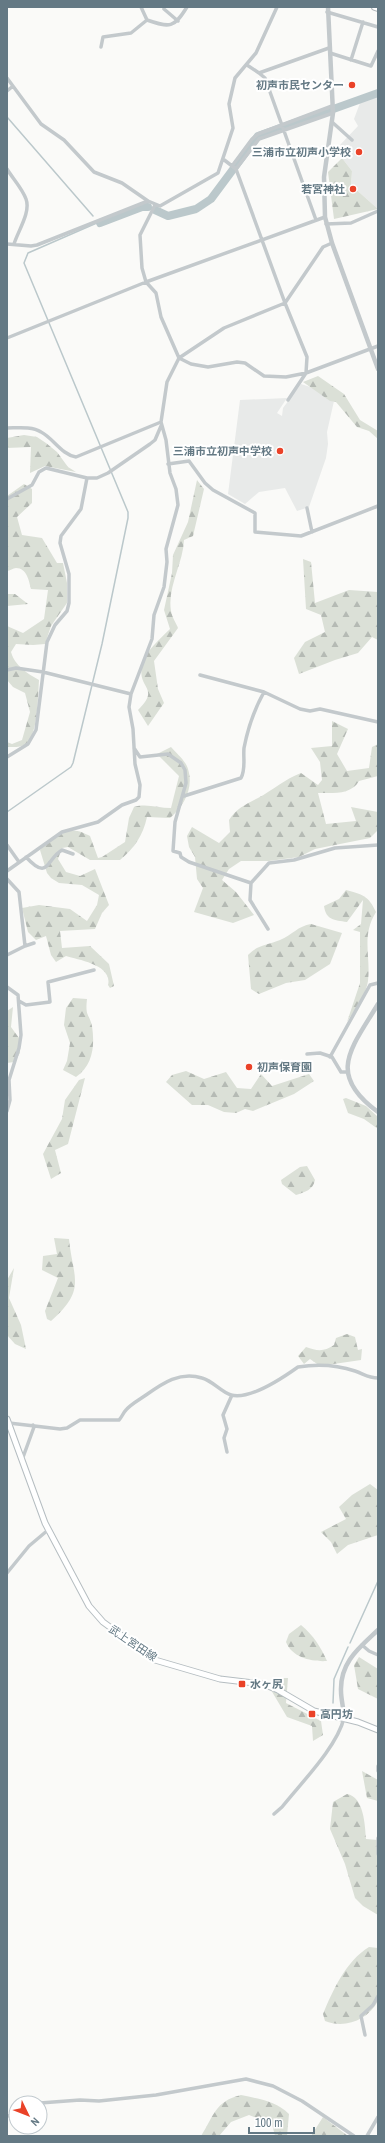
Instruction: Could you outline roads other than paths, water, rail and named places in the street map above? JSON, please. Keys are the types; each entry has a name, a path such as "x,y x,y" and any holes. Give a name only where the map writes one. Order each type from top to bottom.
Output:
{"main road":[{"name":"武上宮田線","path":"8,1421 48,1530 95,1615 155,1660 220,1679 263,1684 278,1690 309,1709 344,1718 378,1730"}],"street":[{"path":"141,7 147,20 167,26 178,21 187,7"},
{"path":"7,78 41,124 64,140 94,172 122,184 155,205 163,204 215,176 220,169 233,128 230,100 237,75 259,49 262,38 277,7"},
{"path":"164,9 178,21"},
{"path":"378,27 328,10 332,122 324,177 326,224 378,369"},
{"path":"101,47 103,37 131,33 147,20"},
{"path":"351,60 363,22"},
{"path":"259,73 330,51 351,60 371,66 378,51"},
{"path":"247,65 265,78 316,220"},
{"path":"7,92 13,86"},
{"path":"234,167 257,140 283,127 332,110"},
{"path":"283,127 332,110"},
{"path":"332,122 352,140"},
{"path":"223,159 234,167 307,357 306,373 288,400"},
{"path":"7,170 24,194 27,203 25,215 14,244"},
{"path":"7,244 37,245 148,201"},
{"path":"155,205 142,229 139,241 146,282 156,294 161,317 179,358 192,364 208,367 238,362 245,363 264,376 286,377 306,373 378,346"},
{"path":"326,224 350,223 378,211"},
{"path":"7,338 146,282 325,217"},
{"path":"7,499 32,485 39,472 46,468 87,478 97,478 113,470 150,444 155,440 161,424 167,382 179,358 228,326 285,303 323,247 332,243"},
{"path":"7,428 26,428 41,432 73,456 161,424"},
{"path":"7,871 62,832 98,822 122,805 139,798 140,785 135,764 133,729 129,707 131,694 152,639 154,615 166,576 166,549 178,506 176,489 168,464 166,440 161,424"},
{"path":"168,464 189,461 205,483 213,490 256,513 255,532 301,536 378,506"},
{"path":"7,757 28,744 36,730 47,642 55,625 67,611 69,603 69,574 60,543 61,536 81,510 87,478"},
{"path":"307,508 312,532"},
{"path":"7,670 16,668 43,672 131,694"},
{"path":"200,675 264,692 300,709 310,711 320,709 378,722"},
{"path":"184,796 241,778 244,772 244,750 248,730 254,711 264,692"},
{"path":"134,748 140,756 168,754 180,763 187,775 184,796 175,822 173,851 180,853 181,857 188,862 251,883"},
{"path":"7,845 19,862"},
{"path":"268,929 250,900 251,883 269,863 294,860 335,848 378,845"},
{"path":"26,857 35,866 40,868 49,866 62,850 73,854"},
{"path":"7,879 19,892 25,946"},
{"path":"7,954 34,943"},
{"path":"19,1001 26,1005 50,1002 48,982 94,970"},
{"path":"330,1057 348,1027 365,991 370,985 378,983"},
{"path":"7,987 15,991 19,1001 21,1035 19,1048 9,1080 10,1100 7,1111"},
{"path":"378,1004 350,1052 348,1072 351,1085 357,1095 378,1112"},
{"path":"307,1054 320,1054 330,1057 341,1072 348,1072"},
{"path":"8,1421 60,1429 66,1428 80,1420 119,1420 125,1410 134,1403 166,1381 181,1377 194,1376 204,1378 232,1395 258,1390 298,1367 305,1366 341,1367 356,1371 365,1377 378,1378"},
{"path":"226,1452 224,1438 227,1429 223,1415 232,1395"},
{"path":"22,1461 33,1425"},
{"path":"7,1572 29,1546 48,1530"},
{"path":"274,1814 282,1807 339,1734 344,1718 341,1689 343,1672 352,1655 378,1630"},
{"path":"362,1645 369,1651 378,1655"},
{"path":"378,1766 378,1771"},
{"path":"378,1838 378,1854"},
{"path":"366,2035 361,2022 361,2016 373,2004 378,1996"},
{"path":"48,2102 73,2100 98,2101 156,2095 246,2079 273,2086 302,2101 354,2136"},
{"path":"367,2136 378,2117"}],"waterway":[{"path":"155,210 168,216 196,209 211,199 258,136 378,93"},
{"path":"7,117 93,216"},
{"path":"100,223 142,207 148,207"},
{"path":"7,812 71,767 73,763 102,644 128,518 128,512 24,263 28,253 99,222"},
{"path":"350,1643 378,1581"},
{"path":"333,1703 334,1679 348,1647"}],"place":[{"name":"初声市民センター","path":"352,85"},
{"name":"三浦市立初声小学校","path":"359,152"},
{"name":"若宮神社","path":"353,189"},
{"name":"三浦市立初声中学校","path":"280,451"},
{"name":"初声保育園","path":"249,1067"},
{"name":"水ヶ尻","path":"242,1684"},
{"name":"高円坊","path":"312,1714"}]}
